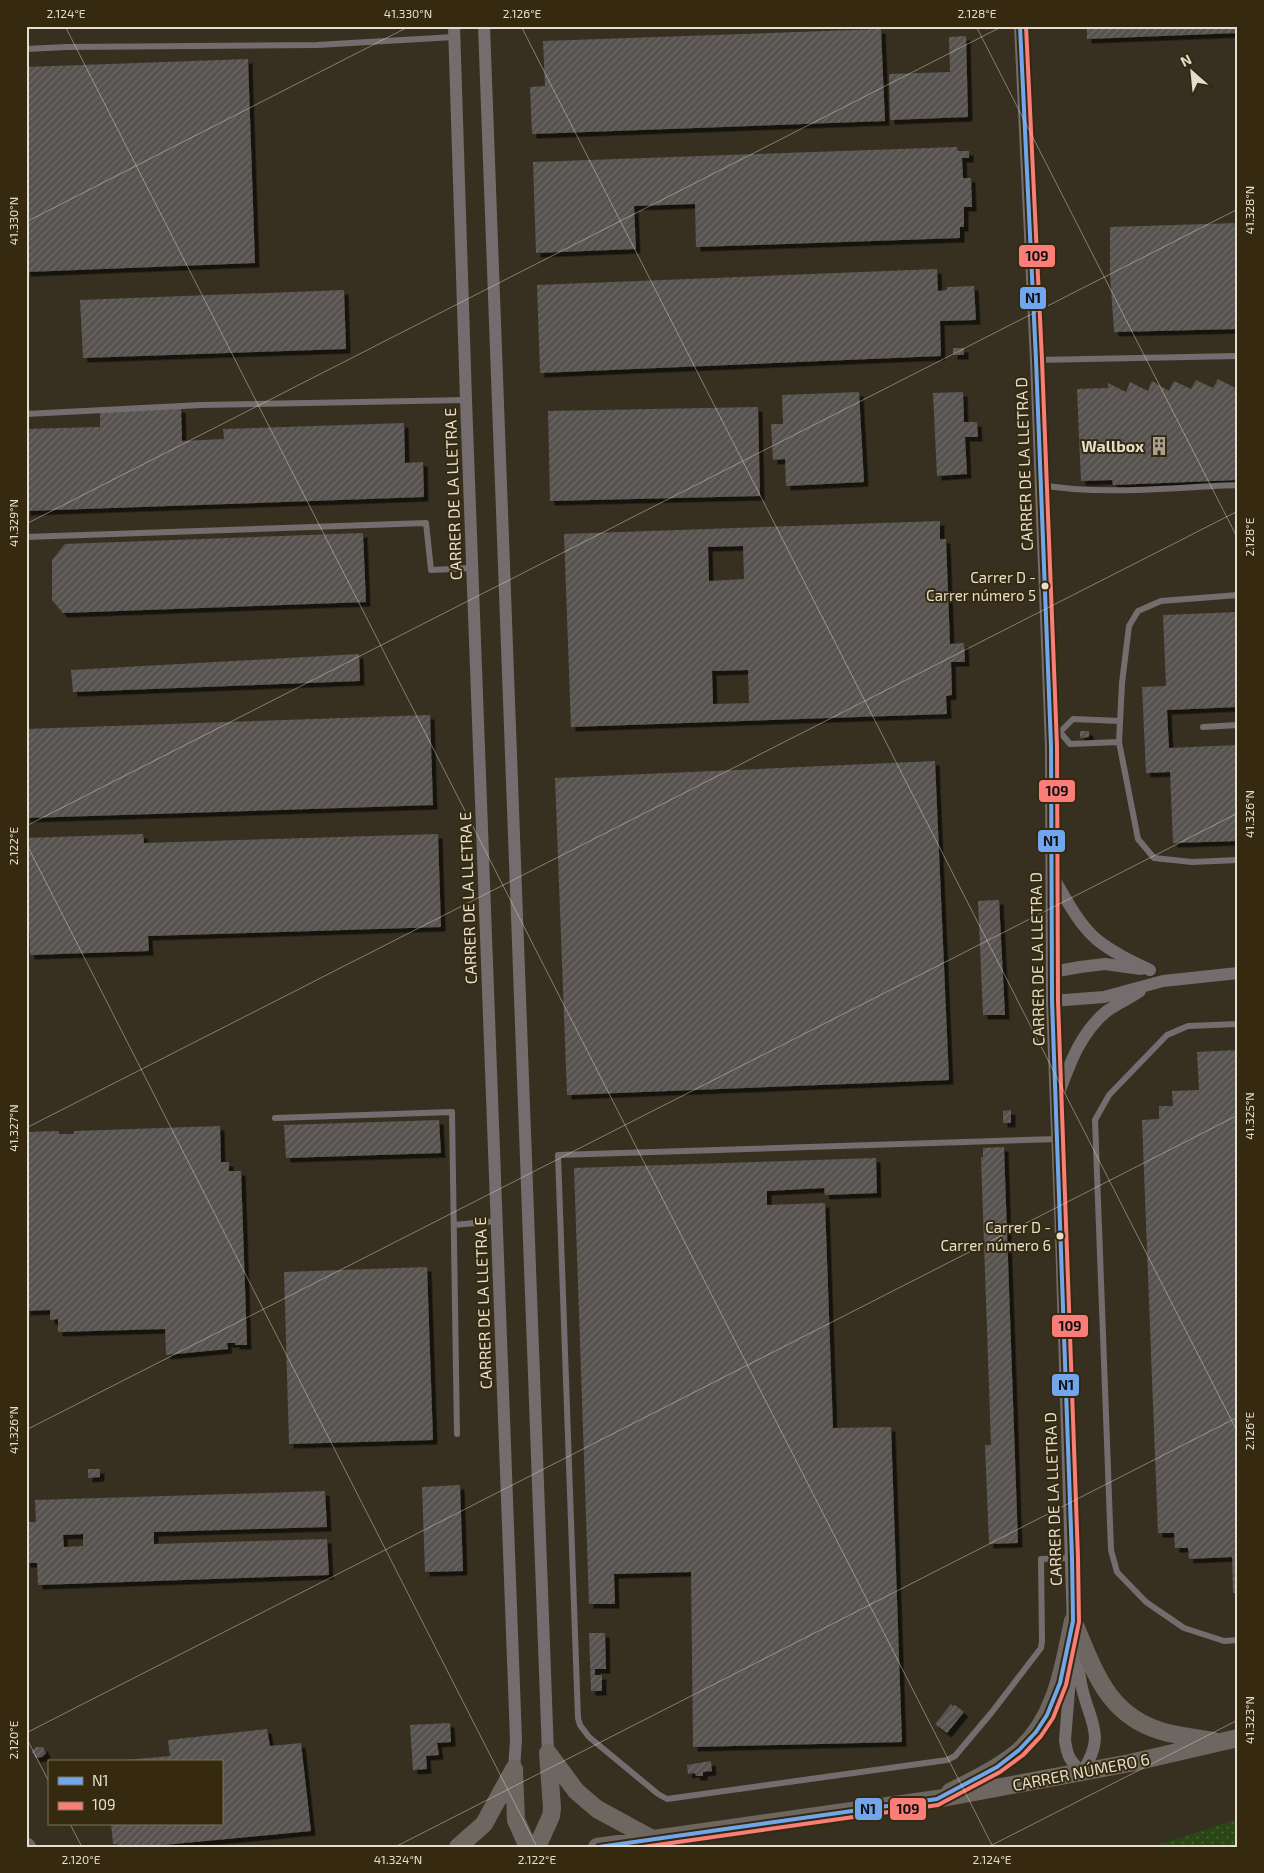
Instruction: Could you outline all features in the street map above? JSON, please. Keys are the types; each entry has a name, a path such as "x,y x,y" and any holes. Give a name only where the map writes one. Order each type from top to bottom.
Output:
{"main road":[{"path":"1073,1621 1102,1687 1115,1703 1133,1718 1160,1731 1230,1740"},
{"path":"937,1799 997,1767 1020,1750 1036,1732 1046,1715 1060,1683 1073,1621"},
{"name":"CARRER NÚMERO 6","path":"597,1847 937,1799 1082,1772 1230,1740"},
{"path":"548,1753 576,1791 597,1809 654,1840"},
{"path":"537,1847 551,1816 552,1808 548,1753"},
{"path":"458,1847 484,1824 514,1769"},
{"path":"514,1769 516,1820 528,1847"}],"street":[{"path":"484,26 548,1753"},
{"name":"CARRER DE LA LLETRA D","path":"1020,26 1041,485 1055,732 1052,1001 1073,1621"},
{"name":"CARRER DE LA LLETRA E","path":"454,32 516,1740 514,1769"},
{"path":"1052,875 1078,919 1095,938 1150,977"},
{"path":"1052,972 1105,964 1150,977 1177,979 1238,974"},
{"path":"1052,1001 1104,997 1150,977"},
{"path":"1056,1100 1072,1057 1089,1030 1107,1011 1150,977"},
{"path":"1073,1621 1080,1683 1095,1726 1094,1749 1091,1759 1082,1772 1071,1761 1065,1740 1071,1682 1073,1621"}],"lane":[{"path":"26,49 67,47 317,46 454,32"},
{"path":"1036,360 1238,356"},
{"path":"26,414 201,405 466,400"},
{"path":"1041,485 1066,490 1238,485"},
{"path":"26,537 426,523 432,570 472,568"},
{"path":"1238,595 1161,601 1138,611 1129,626 1122,683 1119,742 1138,839 1154,858 1192,862 1238,860"},
{"path":"1119,742 1070,744 1055,732 1073,719 1120,721"},
{"path":"1204,727 1238,725"},
{"path":"1238,1024 1188,1026 1167,1035 1110,1095 1095,1120 1111,1550 1117,1572 1146,1602 1184,1628 1224,1641 1238,1640"},
{"path":"275,1118 452,1112 457,1434"},
{"path":"1058,1139 558,1155 578,1718 580,1725 589,1737 658,1794 667,1799 948,1760 955,1756 992,1712 1041,1648 1041,1559 1072,1558"},
{"path":"454,1225 496,1221"}],"green space":[{"path":"1238,1819 1238,1847 1151,1847"}],"building":[{"path":"1087,26 1238,26 1238,33 1087,39"},
{"path":"881,29 885,121 532,134 530,87 545,86 543,41"},
{"path":"966,36 968,117 890,120 889,74 950,72 949,37"},
{"path":"248,59 255,263 26,272 26,135 29,134 26,67"},
{"path":"957,147 958,151 969,151 969,158 962,158 963,178 971,178 972,207 964,207 964,227 960,227 960,238 696,247 695,204 634,206 636,249 536,253 533,162"},
{"path":"1238,223 1238,329 1114,332 1110,274 1110,227"},
{"path":"937,269 938,291 947,290 947,287 974,286 976,320 940,321 941,356 540,373 537,285"},
{"path":"344,290 346,349 83,358 80,300"},
{"path":"953,348 964,348 964,355 953,355"},
{"name":"Wallbox","path":"1218,379 1235,388 1238,382 1238,480 1113,485 1112,480 1081,481 1077,389 1108,388 1108,383 1126,392 1130,382 1148,391 1152,381 1169,391 1174,381 1191,389 1196,380 1213,388"},
{"path":"859,392 864,482 786,486 785,459 773,460 771,424 783,424 782,395"},
{"path":"963,392 964,422 977,422 978,437 965,437 967,474 937,476 933,393"},
{"path":"758,407 760,496 550,501 548,411"},
{"path":"181,408 182,441 224,439 223,429 404,423 405,463 423,462 424,497 26,511 26,429 100,427 100,411"},
{"path":"940,521 940,539 946,539 950,644 964,643 965,662 951,662 952,695 946,696 947,714 571,727 564,534","holes":["743,546 744,579 709,581 708,547","748,670 749,703 713,704 712,671"]},
{"path":"363,533 366,602 63,613 52,600 52,560 65,544"},
{"path":"1238,612 1238,707 1167,710 1169,748 1238,745 1238,841 1173,843 1170,772 1146,773 1142,687 1166,686 1163,615"},
{"path":"359,654 360,681 73,692 71,670"},
{"path":"430,715 433,805 26,818 26,729"},
{"path":"1080,731 1089,731 1089,737 1080,738"},
{"path":"935,761 949,1080 567,1095 555,778"},
{"path":"143,834 144,843 438,834 441,927 148,936 149,951 30,955 26,838"},
{"path":"999,900 1005,1015 983,1015 978,901"},
{"path":"1238,1050 1238,1593 1233,1593 1232,1557 1189,1559 1188,1548 1175,1548 1174,1533 1158,1533 1142,1120 1159,1119 1159,1106 1173,1106 1172,1091 1199,1090 1197,1052"},
{"path":"1011,1110 1011,1123 1003,1123 1003,1111"},
{"path":"439,1120 441,1153 286,1158 284,1125"},
{"path":"220,1126 221,1162 229,1162 229,1171 241,1171 247,1345 227,1343 228,1349 166,1355 165,1329 58,1332 58,1319 50,1320 50,1310 26,1311 26,1132 59,1131 59,1134 74,1134 74,1131"},
{"path":"1004,1147 1018,1543 989,1544 985,1445 991,1445 981,1157 983,1157 983,1148"},
{"path":"876,1158 877,1193 825,1195 824,1188 767,1191 767,1205 825,1203 833,1428 891,1427 902,1742 693,1747 691,1572 614,1574 615,1604 589,1604 574,1168"},
{"path":"427,1267 433,1440 289,1444 284,1272"},
{"path":"88,1469 100,1469 100,1477 88,1478"},
{"path":"460,1485 463,1571 425,1572 422,1487"},
{"path":"325,1491 327,1527 154,1532 154,1544 327,1539 329,1575 38,1585 37,1563 26,1563 26,1522 36,1522 35,1500","holes":["83,1534 83,1546 64,1547 63,1535"]},
{"path":"589,1633 605,1633 606,1669 595,1669 595,1675 602,1675 602,1691 591,1691"},
{"path":"951,1704 964,1712 947,1733 935,1724"},
{"path":"450,1723 451,1742 437,1743 439,1755 426,1756 427,1769 413,1770 410,1725"},
{"path":"267,1729 270,1746 301,1743 311,1831 142,1847 118,1847 117,1844 113,1844 111,1826 222,1826 222,1760 126,1760 170,1756 168,1740"},
{"path":"36,1747 43,1747 46,1753 42,1757 36,1758 32,1752"},
{"path":"711,1761 712,1771 703,1772 703,1776 696,1776 695,1773 688,1774 687,1765"}],"transit line":[{"name":"N1","path":"599,1847 937,1799 997,1767 1019,1750 1036,1732 1047,1715 1060,1683 1073,1621 1072,1558 1052,1001 1051,746 1036,360 1020,26"},
{"name":"109","path":"643,1847 938,1805 1000,1772 1023,1755 1041,1736 1053,1718 1066,1685 1079,1622 1078,1558 1058,1001 1057,746 1042,360 1026,26"}],"place":[{"name":"Wallbox","path":"1159,446"},
{"name":"Carrer D - Carrer número 5","path":"1045,586"},
{"name":"Carrer D - Carrer número 6","path":"1060,1236"}]}
